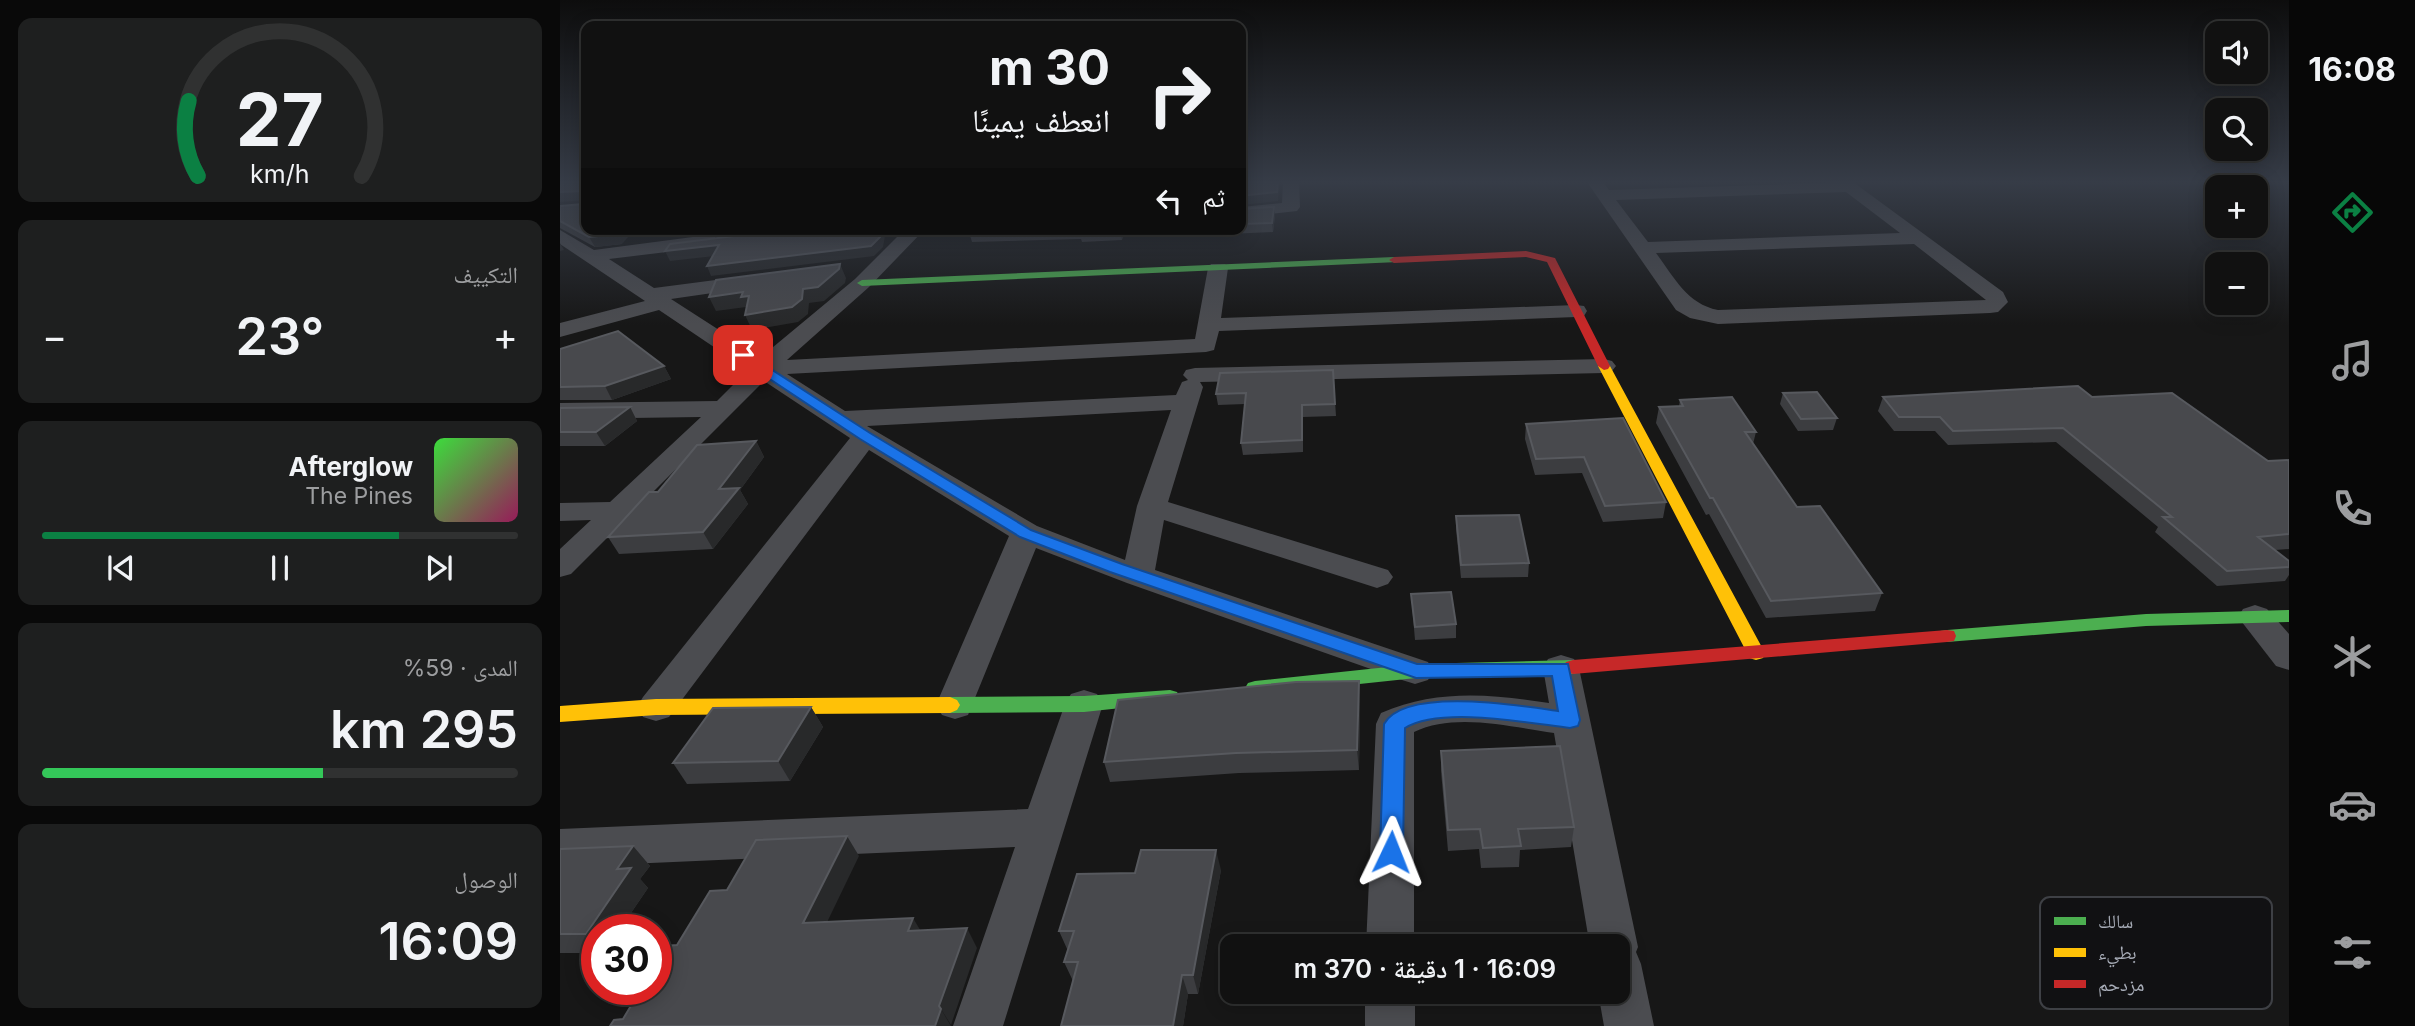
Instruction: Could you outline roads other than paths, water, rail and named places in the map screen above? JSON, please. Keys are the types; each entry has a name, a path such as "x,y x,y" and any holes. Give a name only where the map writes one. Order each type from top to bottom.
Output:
{"street":[{"path":"1630,230 1684,305 1698,313 1718,317 1990,307 1997,302 1996,296 1908,230"},
{"path":"651,247 656,235"},
{"path":"560,567 724,410 858,275 881,264 910,235"},
{"path":"560,236 579,257 657,299 854,428 1026,533 1138,576 1416,671"},
{"path":"579,257 731,238"},
{"path":"1643,248 1919,238"},
{"path":"858,275 1218,268 1526,254 1542,256 1551,260 1755,653"},
{"path":"1138,576 1152,506 1207,335 1218,268"},
{"path":"560,330 657,299 772,278"},
{"path":"763,368 1576,311"},
{"path":"1195,375 1604,366"},
{"path":"854,428 1185,402"},
{"path":"560,411 724,410"},
{"path":"656,707 854,428"},
{"path":"1152,506 1377,577"},
{"path":"560,512 618,511"},
{"path":"955,705 1026,533"},
{"path":"1239,689 1416,671 1561,668 2120,622 2289,616"},
{"path":"2255,617 2289,657"},
{"path":"1561,668 1611,934"},
{"path":"564,718 656,707 1084,704 1185,695"},
{"path":"978,1026 1084,704"},
{"path":"1390,934 1395,724 1411,714 1433,710 1496,711 1570,720"},
{"path":"560,848 1045,827"},
{"path":"1390,1004 1390,1026"},
{"path":"1625,1004 1629,1026"}]}
